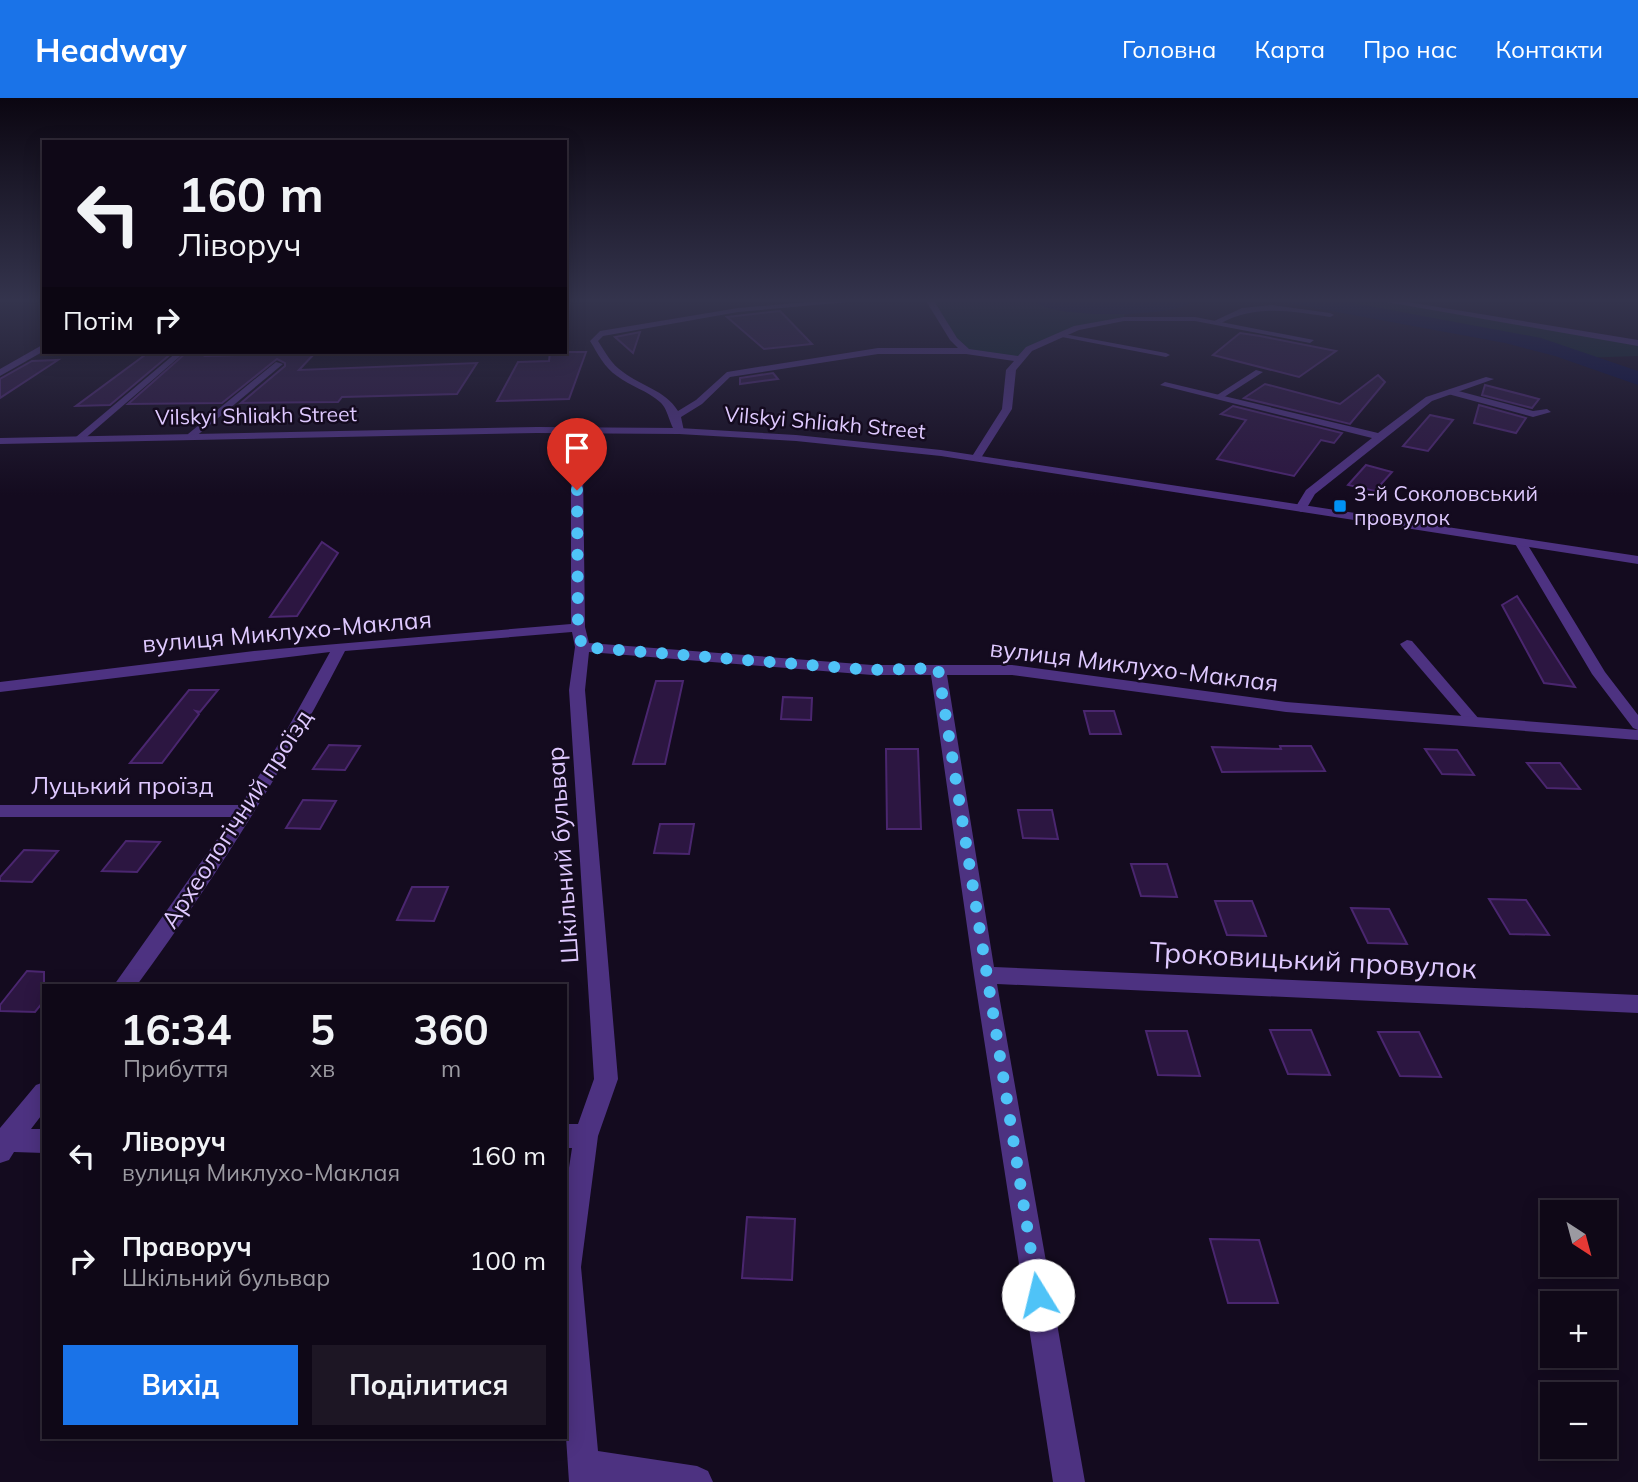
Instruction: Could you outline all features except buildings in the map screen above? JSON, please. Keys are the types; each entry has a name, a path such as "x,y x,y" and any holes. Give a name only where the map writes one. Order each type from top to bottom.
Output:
{"street":[{"path":"609,366 659,396 678,415 679,432"},
{"path":"678,415 699,402 727,375 786,366"},
{"path":"976,458 1007,409 1011,370 1015,366"},
{"path":"1301,508 1310,492 1429,399 1489,379"},
{"path":"1165,386 1380,437"},
{"name":"Vilskyi Shliakh Street","path":"0,441 586,430 679,432 842,442 976,458 1638,560"},
{"name":"Шкільний бульвар","path":"585,1474 568,1267 575,1136 606,1079 577,690 580,637 577,465 586,430"},
{"name":"вулиця Миклухо-Маклая","path":"0,687 161,665 340,647 497,637 580,637 872,670 1012,670 1286,707 1638,735"},
{"name":"Археологічний проїзд","path":"126,984 178,914 304,718 340,647"},
{"path":"938,668 985,975 1069,1482"},
{"name":"Луцький проїзд","path":"0,811 244,811"},
{"name":"Троковицький провулок","path":"985,975 1638,1004"},
{"path":"3,1144 42,1095"},
{"path":"3,1144 42,1141"},
{"path":"585,1474 697,1482"}],"lane":[{"path":"79,439 165,366"},
{"path":"191,436 277,366"},
{"path":"1218,397 1259,372"},
{"path":"1451,393 1533,414 1547,412"},
{"path":"1520,542 1599,674 1638,725"},
{"path":"1407,644 1474,722"}],"shaded area":[{"path":"1582,366 1622,366 1638,371 1638,385"}],"place":[{"name":"3-й Соколовський провулок","path":"1340,506"}],"route":[{"path":"577,490 578,627 582,647 872,670 938,668 1038,1295"}]}
